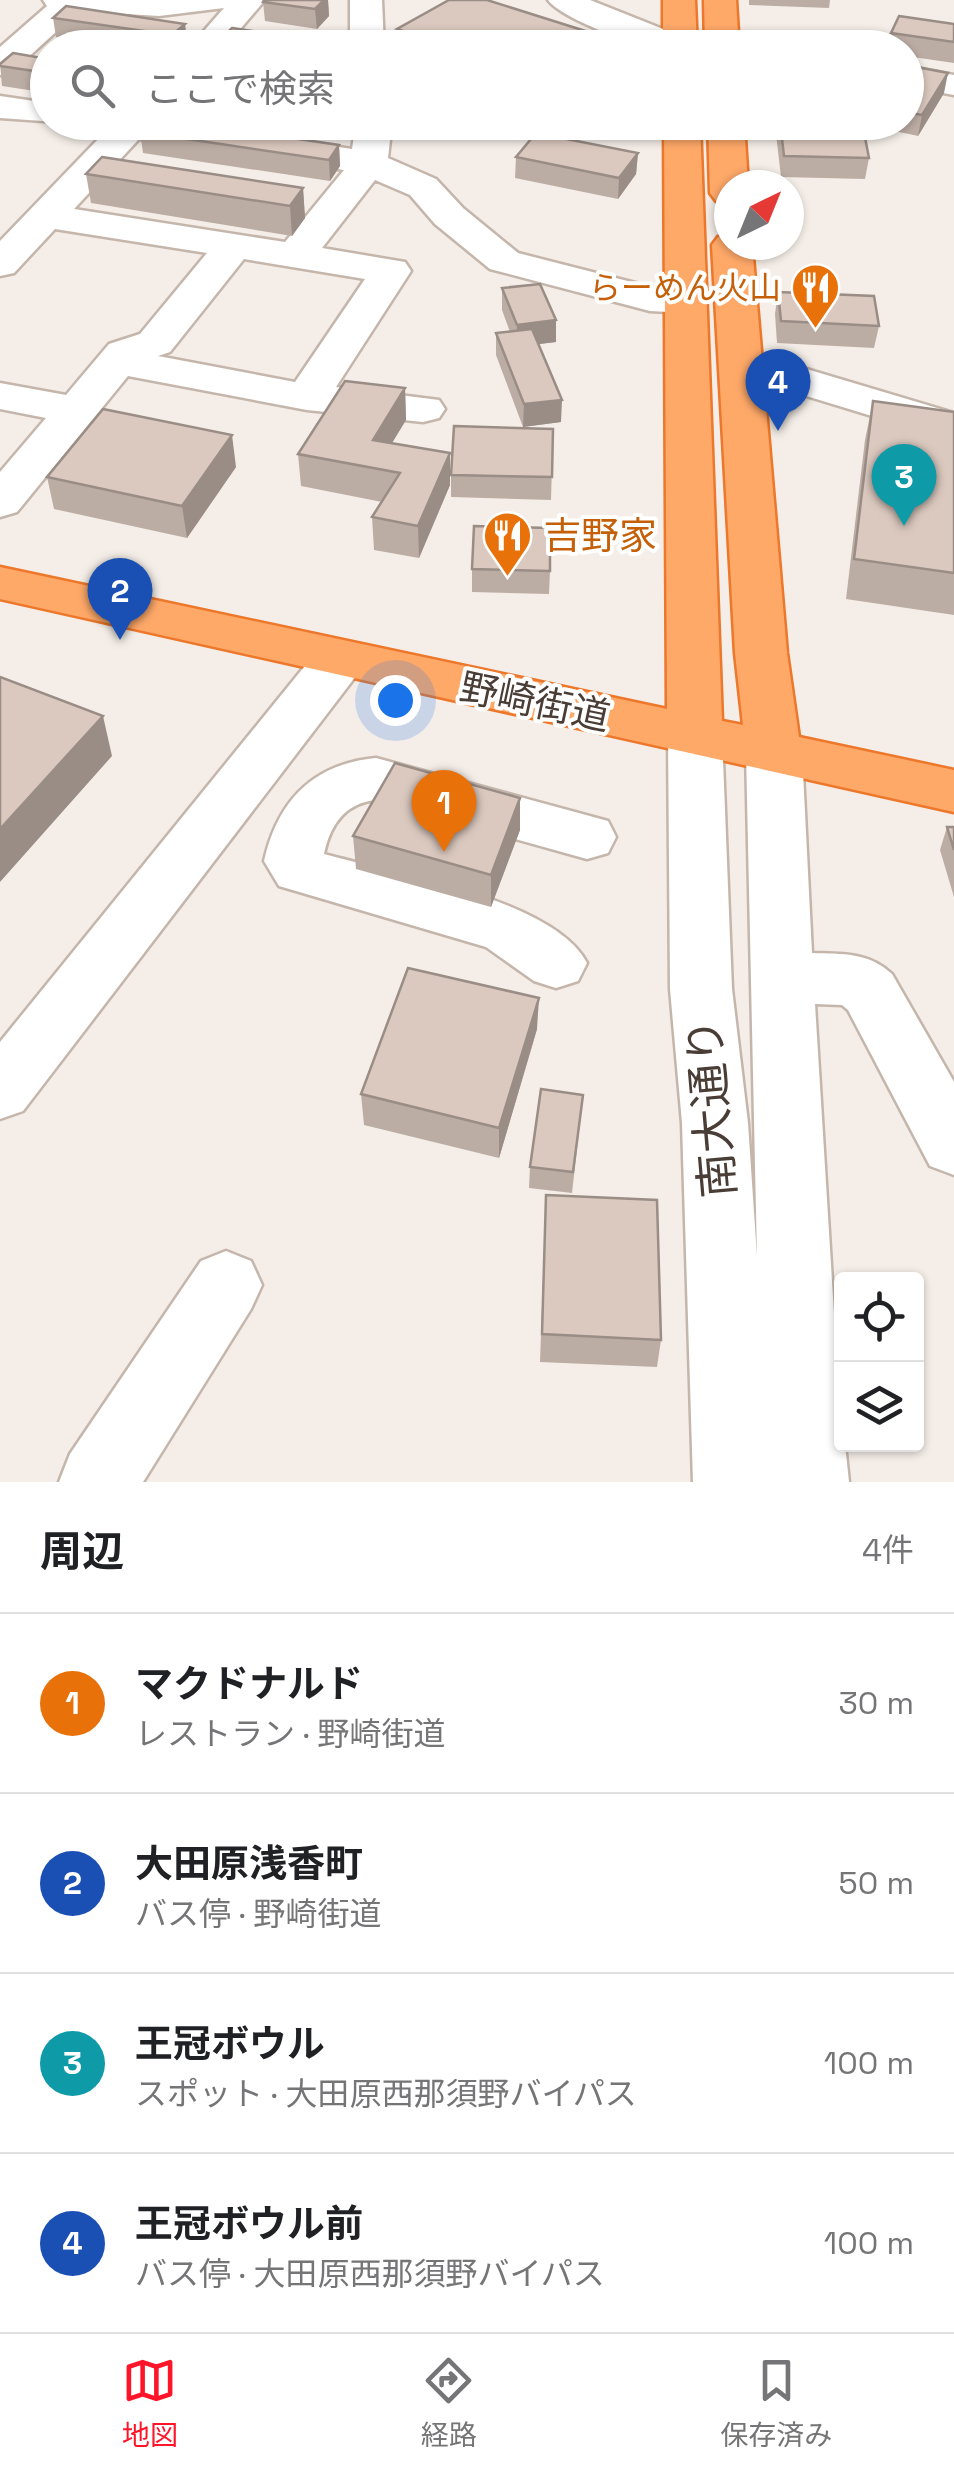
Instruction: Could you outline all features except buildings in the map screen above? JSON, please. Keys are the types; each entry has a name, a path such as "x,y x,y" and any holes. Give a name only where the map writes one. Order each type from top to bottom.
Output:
{"highway":[{"path":"679,0 685,30"},
{"path":"720,0 721,30"},
{"path":"683,140 695,734"},
{"path":"727,140 728,170"},
{"path":"733,260 761,652 774,752"},
{"name":"野崎街道","path":"0,583 954,791"}],"street":[{"path":"36,30 64,2 158,6 218,0"},
{"path":"221,30 249,0"},
{"path":"366,0 367,30"},
{"path":"564,0 637,30"},
{"path":"0,65 30,35"},
{"path":"924,79 954,85"},
{"path":"0,106 30,111"},
{"path":"0,264 47,216 109,140"},
{"path":"223,140 369,163 423,187 449,216 504,262 650,299 687,301"},
{"path":"295,256 369,163 372,140"},
{"path":"47,216 392,271 306,397"},
{"path":"0,502 124,353 156,343 234,246"},
{"path":"117,361 306,397 423,409"},
{"path":"743,362 954,427"},
{"path":"0,396 76,410"},
{"path":"0,1091 340,659"},
{"name":"南大通り","path":"695,734 701,989 716,1123 732,1482"},
{"name":"南大通り","path":"774,752 792,1274 810,1482"},
{"path":"556,963 506,928 300,870 293,861 295,845 318,800 358,779 376,779 587,837"},
{"path":"780,978 856,980 870,992 954,1145"},
{"path":"98,1482 226,1285"}],"place":[{"name":"らーめん火山","path":"816,330"},
{"name":"王冠ボウル前","path":"778,431"},
{"name":"王冠ボウル","path":"904,526"},
{"name":"吉野家","path":"508,578"},
{"name":"大田原浅香町","path":"120,640"},
{"name":"マクドナルド","path":"444,852"}]}
